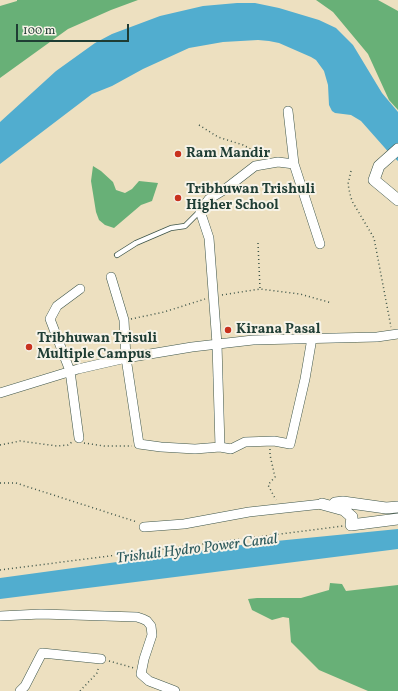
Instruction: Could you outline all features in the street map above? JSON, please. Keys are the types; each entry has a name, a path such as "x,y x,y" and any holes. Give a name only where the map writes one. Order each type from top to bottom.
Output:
{"street":[{"path":"288,111 294,164 320,244"},
{"path":"398,149 379,166 374,180 398,200"},
{"path":"220,447 217,344 209,238 200,211 209,199 224,190 255,166 274,162 294,164"},
{"path":"111,277 124,320 126,358 140,444 143,446 175,448 231,448 245,442 290,444 305,380 312,338"},
{"path":"77,440 70,372 50,319 57,306 80,288"},
{"path":"0,393 70,372 126,358 217,344 252,340 376,337 395,334"},
{"path":"147,527 184,524 249,512 343,502 386,508 398,507"},
{"path":"322,504 344,510 352,517 351,526 398,519"},
{"path":"0,616 41,614 137,617 143,619 151,626 152,635 141,674 149,681 175,691"},
{"path":"20,691 25,686 42,653 101,659"}],"lane":[{"path":"117,255 126,251 136,243 171,228 185,226 200,211"}],"path":[{"path":"198,125 218,137 244,145 274,162"},
{"path":"351,171 348,184 350,194 352,201 374,238 395,334"},
{"path":"258,243 260,289"},
{"path":"124,320 164,312 213,296 260,289 300,294 332,303"},
{"path":"0,445 20,441 68,445 77,440 90,445 132,446 140,444"},
{"path":"269,442 270,455 275,477 268,485 283,508"},
{"path":"0,483 16,483 147,527"},
{"path":"0,570 335,526 351,526"},
{"path":"80,691 97,673 101,659 142,670"}],"green space":[{"path":"17,0 138,0 68,29 0,78 0,6"},
{"path":"316,0 378,0 398,11 398,110 389,100 368,54 333,12"},
{"path":"93,166 113,182 116,190 125,193 132,189 139,181 158,183 152,201 141,205 114,228 105,225 99,220 96,212 91,181"},
{"path":"330,583 342,584 346,591 398,585 398,691 368,691 319,670 291,642 289,618 283,617 272,620 252,610 248,599 301,598 329,590"}],"water":[{"path":"255,3 279,8 319,20 336,28 353,45 382,93 398,112 398,161 361,121 351,115 335,113 332,111 329,105 328,85 324,71 316,60 279,43 258,40 223,42 189,48 143,69 112,86 92,94 0,164 0,122 56,71 95,43 112,34 160,16 203,6"},
{"path":"398,529 398,549 0,599 0,578 256,543"}],"place":[{"name":"Ram Mandir","path":"178,154"},
{"name":"Tribhuwan Trishuli Higher School","path":"178,198"},
{"name":"Kirana Pasal","path":"228,330"},
{"name":"Tribhuwan Trisuli Multiple Campus","path":"29,347"}],"water label":[{"name":"Trishuli Hydro Power Canal","path":"197,550"}]}
